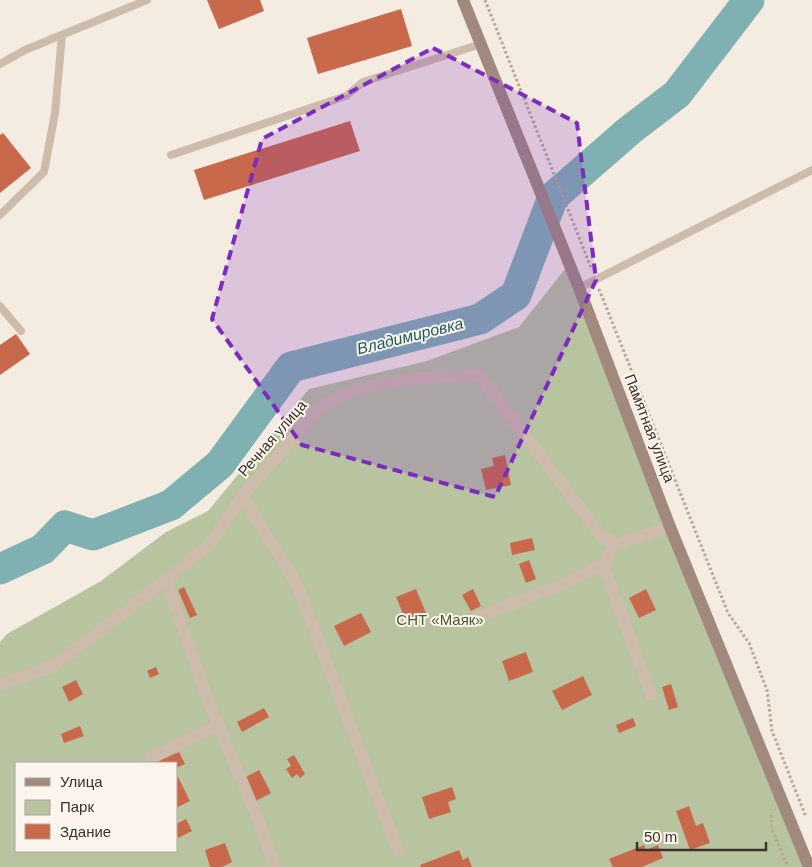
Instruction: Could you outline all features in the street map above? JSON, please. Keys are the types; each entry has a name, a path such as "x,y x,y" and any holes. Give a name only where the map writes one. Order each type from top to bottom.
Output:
{"street":[{"name":"Памятная улица","path":"463,0 557,234 670,527 809,867"},
{"name":"Речная улица","path":"0,685 54,666 210,544 242,496 322,406 360,388 422,378 479,375 602,537 616,544"},
{"path":"242,496 297,584 398,851"},
{"path":"470,620 564,584 603,564 616,544 670,527"},
{"path":"603,564 651,695"},
{"path":"166,580 218,725 275,867"},
{"path":"152,757 218,725"}],"lane":[{"path":"0,64 25,50 147,0"},
{"path":"0,215 44,172 55,113 62,35"},
{"path":"171,155 346,96 363,82 481,44"},
{"path":"578,288 812,170"},
{"path":"0,306 21,331"}],"path":[{"path":"485,0 595,278"},
{"path":"598,287 728,612 749,642 764,682 772,732 808,822"}],"highlighted area":[{"path":"433,48 577,123 596,280 495,497 302,445 212,319 262,139"}],"green space":[{"name":"СНТ «Маяк»","path":"569,264 809,867 0,867 0,642 7,634 101,581 166,532 208,511 309,389 427,361 519,327"}],"building":[{"path":"207,0 260,0 264,11 219,29"},
{"path":"401,9 412,46 318,74 307,38"},
{"path":"350,121 360,151 204,200 194,170"},
{"path":"3,133 31,168 0,193 0,135"},
{"path":"16,334 30,354 0,375 0,345"},
{"path":"505,455 511,485 486,490 481,469 494,466 492,458"},
{"path":"532,538 535,550 512,555 510,543"},
{"path":"529,560 536,579 526,583 519,564"},
{"path":"184,587 197,615 190,618 178,590"},
{"path":"416,589 426,613 406,621 396,597"},
{"path":"473,589 481,606 471,611 462,595"},
{"path":"646,589 656,610 639,618 629,598"},
{"path":"361,613 371,632 344,646 334,626"},
{"path":"526,652 533,672 509,681 502,661"},
{"path":"156,667 159,674 150,678 147,671"},
{"path":"583,676 592,695 562,710 552,691"},
{"path":"76,680 83,694 69,702 62,687"},
{"path":"671,684 678,707 669,710 662,687"},
{"path":"264,708 269,717 242,732 237,722"},
{"path":"633,718 636,726 619,733 616,725"},
{"path":"80,726 84,736 64,743 61,734"},
{"path":"179,752 185,764 178,767 178,762 159,761"},
{"path":"294,755 305,774 300,778 297,774 292,778 286,769 291,766 287,759"},
{"path":"259,770 271,793 256,801 244,778"},
{"path":"178,777 190,801 178,807"},
{"path":"452,787 456,799 448,802 451,812 429,819 422,797"},
{"path":"689,806 696,826 703,823 710,843 690,850 676,811"},
{"path":"186,819 192,831 178,838 178,823"},
{"path":"225,843 232,862 222,867 210,867 205,850"},
{"path":"644,845 646,850 658,845 663,858 642,867 613,867 609,859"},
{"path":"459,850 463,860 468,857 472,867 421,867 420,865"}],"waterway":[{"name":"Владимировка","path":"0,569 43,549 65,526 93,535 171,505 220,464 291,367 480,319 516,295 553,197 630,130 677,94 749,0"}]}
